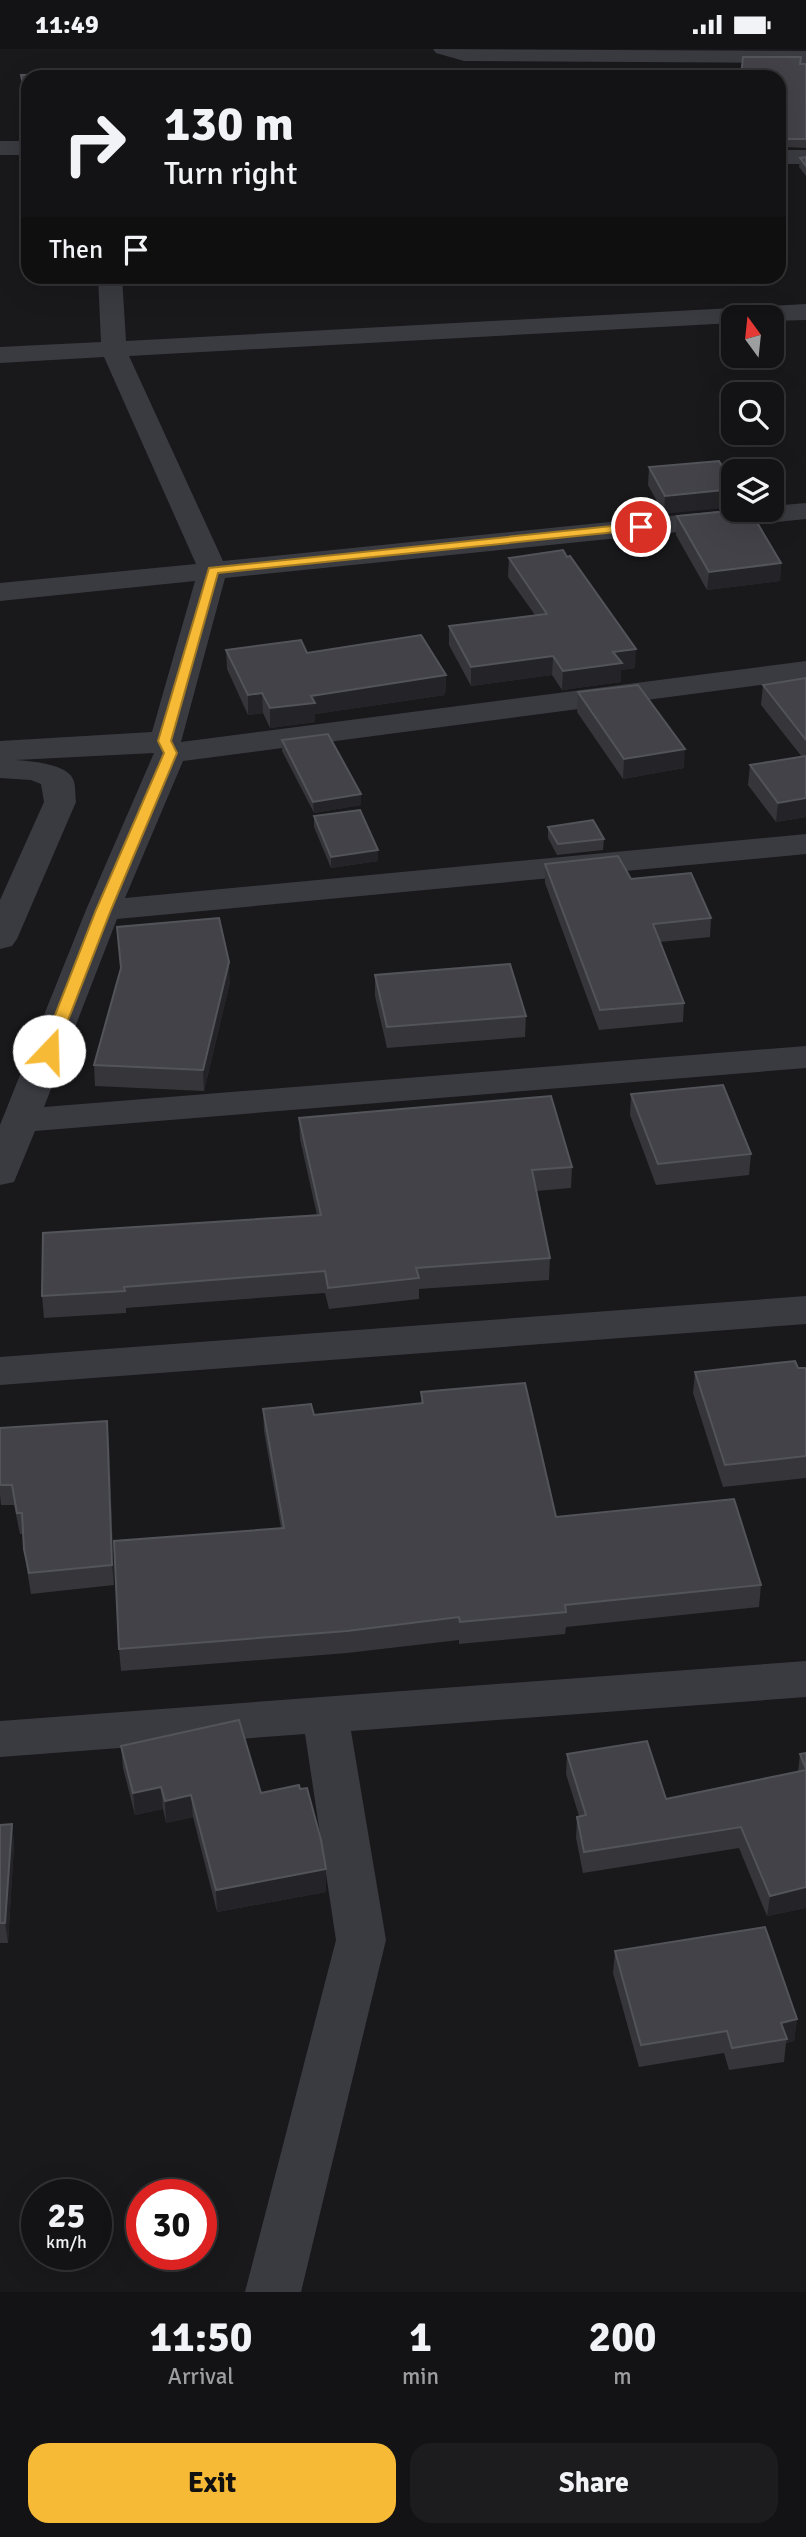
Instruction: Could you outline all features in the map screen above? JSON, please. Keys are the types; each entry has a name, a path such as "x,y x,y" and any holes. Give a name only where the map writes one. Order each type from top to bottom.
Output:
{"street":[{"path":"462,70 453,52 806,57"},
{"path":"0,148 21,148"},
{"path":"786,157 806,157"},
{"path":"0,1173 167,747 213,570 114,351 110,284"},
{"path":"0,355 806,312"},
{"path":"0,592 806,511"},
{"path":"0,751 167,747 806,670"},
{"path":"0,768 36,771 57,779 60,802 0,939"},
{"path":"103,910 806,844"},
{"path":"21,1121 806,1057"},
{"path":"0,1371 806,1310"},
{"path":"0,1739 806,1679"},
{"path":"273,2292 361,1940 324,1714"}],"building":[{"path":"743,57 801,57 800,64 806,64 806,139 786,139 786,70 742,70"},
{"path":"719,461 721,490 665,496 649,467"},
{"path":"721,512 721,522 757,522 781,563 709,572 677,516"},
{"path":"563,550 636,649 613,652 622,663 563,671 553,656 471,667 449,626 547,614 509,558"},
{"path":"421,635 446,675 311,696 315,703 270,708 262,693 248,695 226,650 301,640 307,653"},
{"path":"806,678 806,740 763,685"},
{"path":"638,685 685,749 624,759 578,692"},
{"path":"328,734 361,794 313,802 282,740"},
{"path":"806,756 806,798 778,803 750,765"},
{"path":"360,810 378,850 331,857 314,816"},
{"path":"593,820 604,839 558,844 548,827"},
{"path":"618,856 631,879 691,873 711,918 653,924 684,1003 600,1010 545,864"},
{"path":"219,918 229,962 203,1070 94,1065 121,968 117,927"},
{"path":"510,964 526,1016 387,1027 375,975"},
{"path":"723,1085 751,1154 658,1164 631,1094"},
{"path":"551,1096 572,1167 532,1170 550,1258 416,1268 419,1278 328,1288 325,1271 124,1287 125,1291 42,1296 43,1233 321,1215 299,1118"},
{"path":"795,1361 798,1368 806,1368 806,1456 725,1465 695,1372"},
{"path":"525,1383 556,1517 734,1499 761,1585 565,1605 566,1612 460,1622 459,1617 347,1631 119,1649 114,1541 284,1528 263,1409 311,1404 314,1415 423,1403 421,1392"},
{"path":"107,1421 112,1565 29,1573 24,1549 22,1513 17,1513 12,1485 0,1485 0,1428"},
{"path":"239,1720 261,1793 299,1785 300,1789 307,1788 326,1869 216,1890 191,1795 165,1801 161,1787 133,1793 121,1746"},
{"path":"647,1741 666,1799 806,1770 806,1887 770,1896 741,1827 584,1852 577,1817 586,1815 567,1754"},
{"path":"806,1753 806,1769 800,1754"},
{"path":"12,1824 5,1923 0,1923 0,1825"},
{"path":"765,1927 797,2019 781,2023 787,2039 732,2048 727,2031 641,2045 615,1951"}],"route":[{"path":"49,1051 103,910 170,753 164,741 213,570 641,527"}]}
